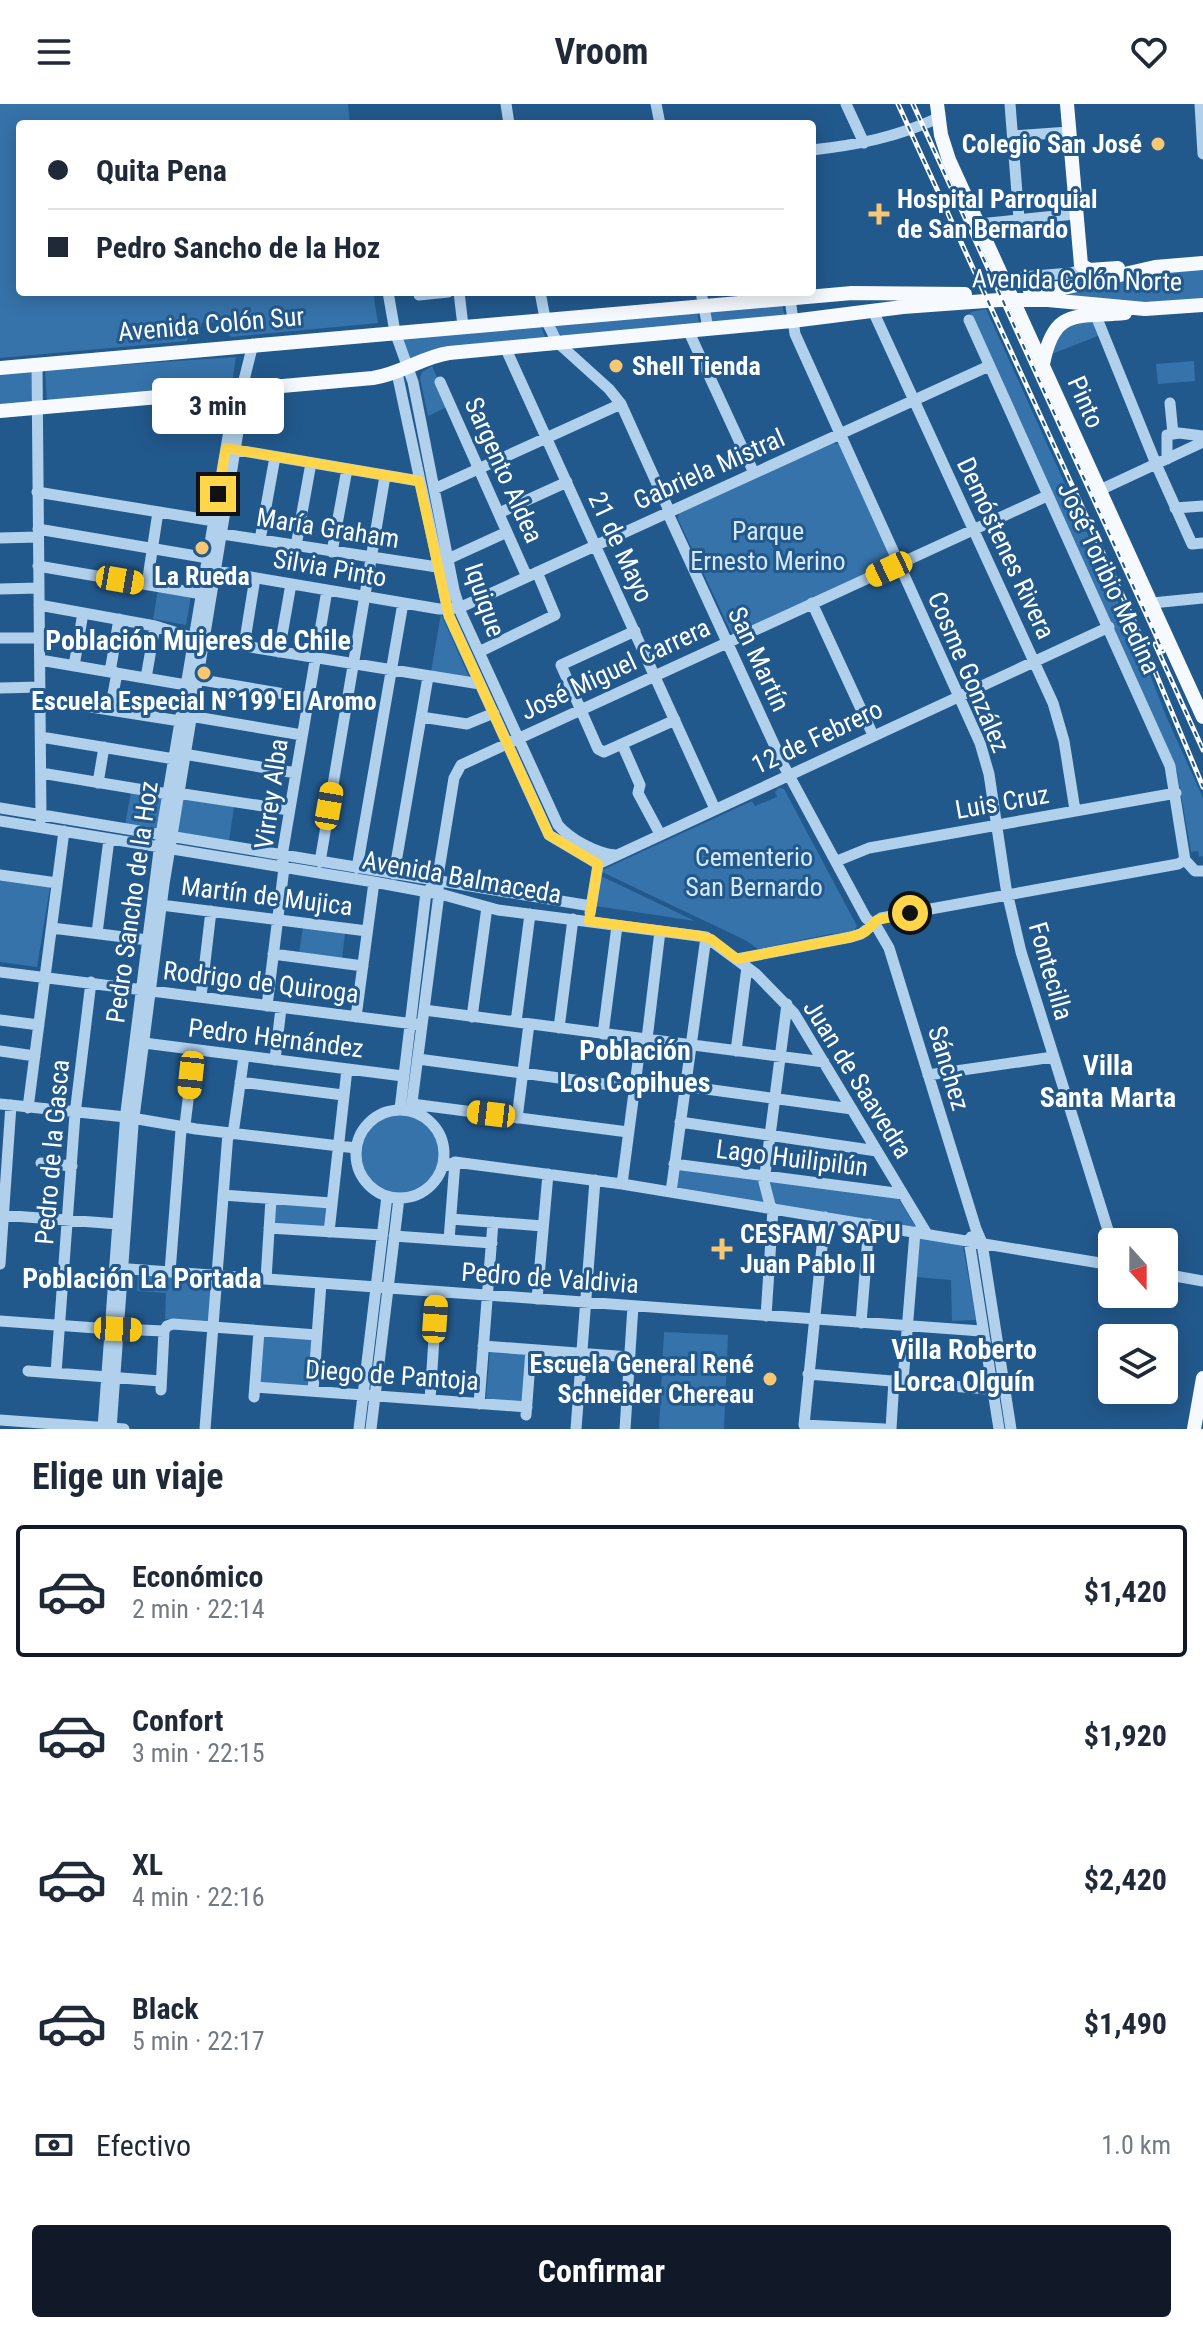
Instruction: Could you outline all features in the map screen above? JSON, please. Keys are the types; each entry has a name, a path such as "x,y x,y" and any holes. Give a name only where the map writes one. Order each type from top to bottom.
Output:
{"main road":[{"path":"1067,104 1080,263 1084,269"},
{"name":"Pinto","path":"938,111 945,151 1203,717"},
{"name":"Avenida Colón Sur","path":"0,368 545,318 703,299 790,299 852,293 1041,291 1142,270 1203,263"},
{"name":"Avenida Colón Sur","path":"1084,269 1142,270"},
{"name":"Avenida Colón Norte","path":"0,411 373,378 403,370 441,354 873,311 1034,299 1145,309 1203,305"},
{"path":"1043,364 1049,339 1057,325 1074,317 1145,309"},
{"path":"1194,1429 1203,1378"}],"street":[{"path":"846,104 864,143"},
{"path":"1010,104 1019,219"},
{"path":"1200,104 1203,154"},
{"path":"816,149 902,134 938,111"},
{"path":"1013,136 1069,132"},
{"path":"979,224 1075,214"},
{"name":"Avenida Colón Sur","path":"1022,277 1084,269"},
{"name":"Iquique","path":"389,296 403,370 434,489 448,559 453,609 479,652 559,826 598,850 616,855"},
{"path":"459,296 463,326"},
{"name":"San Martín","path":"541,296 545,318 557,342 609,389 621,404 789,774 872,924"},
{"path":"703,299 708,328"},
{"name":"Cosme González","path":"790,299 795,334 983,751 1007,894"},
{"name":"Demóstenes Rivera","path":"873,311 1061,728 1075,810"},
{"path":"1096,316 1161,461 1175,508 1198,544"},
{"name":"José Toribio Medina","path":"969,320 1170,766 1185,860"},
{"path":"688,330 754,473"},
{"name":"Pedro Sancho de la Hoz","path":"107,1428 129,1121 144,1043 148,940 230,449 235,398 242,388 253,344"},
{"name":"21 de Mayo","path":"505,347 715,809"},
{"path":"37,364 40,827"},
{"name":"Gabriela Mistral","path":"453,609 989,366"},
{"path":"403,370 419,481 437,567 480,684 549,835 598,864"},
{"name":"Sargento Aldea","path":"440,382 507,532 555,615 479,652"},
{"path":"1170,403 1173,434"},
{"path":"434,489 621,404"},
{"path":"1161,461 1167,435 1203,436"},
{"path":"1100,490 1203,442"},
{"path":"230,449 419,481"},
{"path":"260,540 275,457"},
{"path":"296,546 311,463"},
{"path":"332,552 347,469"},
{"path":"320,862 385,476"},
{"path":"499,513 567,482"},
{"name":"María Graham","path":"37,492 158,512 260,540 437,567"},
{"name":"José Miguel Carrera","path":"438,888 457,771 469,759 1047,496"},
{"path":"1175,508 1203,506"},
{"path":"147,584 158,512"},
{"path":"448,559 507,532"},
{"path":"0,538 38,533"},
{"name":"Silvia Pinto","path":"38,533 153,549 255,578 453,609"},
{"path":"38,566 202,594"},
{"name":"Pedro Sancho de la Hoz","path":"199,638 202,594 209,566"},
{"path":"244,646 255,578"},
{"path":"279,652 291,584"},
{"path":"0,589 38,588"},
{"name":"Virrey Alba","path":"267,1006 284,868 282,856 327,590"},
{"path":"1152,603 1203,598"},
{"path":"357,868 403,603"},
{"path":"812,603 873,735"},
{"path":"39,605 155,626 199,638 480,684"},
{"path":"74,666 83,613"},
{"path":"110,710 119,619"},
{"path":"146,678 155,626"},
{"name":"12 de Febrero","path":"598,864 1109,627"},
{"path":"635,631 561,665 598,749 604,752 675,720"},
{"path":"0,638 39,638"},
{"path":"40,660 146,678 308,698"},
{"path":"394,874 428,677"},
{"path":"0,688 40,693 110,710 302,735"},
{"path":"421,717 467,724 494,713"},
{"path":"41,737 296,773"},
{"path":"622,744 640,785 638,793 660,834"},
{"path":"98,783 104,747"},
{"path":"41,773 289,810"},
{"name":"Luis Cruz","path":"837,861 869,848 1176,793"},
{"name":"Avenida Balmaceda","path":"0,808 284,868 426,892 438,888 591,906"},
{"name":"Avenida Balmaceda","path":"0,821 109,839 165,842 282,856 394,874 487,907 706,937 737,959"},
{"path":"28,1108 64,831"},
{"path":"97,933 109,839"},
{"name":"Pedro Sancho de la Hoz","path":"118,1268 118,1224 129,1121 146,989 161,905 165,842"},
{"path":"589,921 598,850"},
{"path":"737,959 851,937 861,934 881,918 1178,864 1185,860 1195,871 1203,871"},
{"path":"0,875 57,883"},
{"path":"356,1017 374,882"},
{"path":"407,1108 403,1076 416,1024 424,1010 438,888"},
{"path":"407,1108 418,1059 416,1024 426,892"},
{"name":"Fontecilla","path":"1007,894 1021,952 1107,1228"},
{"name":"Martín de Mujica","path":"161,905 367,931"},
{"path":"472,1017 487,907"},
{"path":"201,996 211,911"},
{"path":"517,1118 523,1073 522,1023 530,914"},
{"path":"559,1028 573,919"},
{"name":"Sánchez","path":"872,924 889,948 982,1243 998,1390 999,1429"},
{"path":"603,1034 617,926"},
{"path":"52,928 148,940"},
{"path":"622,1184 660,931"},
{"path":"671,1192 706,937"},
{"path":"273,954 363,966"},
{"name":"Juan de Saavedra","path":"737,959 787,1004 903,1194 921,1233"},
{"path":"736,1051 747,967"},
{"name":"Rodrigo de Quiroga","path":"0,972 416,1024"},
{"name":"Pedro de la Gasca","path":"56,1373 75,1114 91,982"},
{"path":"766,1316 773,1209 765,1177 787,1004"},
{"path":"275,1060 281,1008"},
{"path":"424,1010 824,1062"},
{"path":"0,1020 39,1025"},
{"name":"Pedro Hernández","path":"144,1043 403,1076"},
{"path":"170,1272 188,1128 194,1050"},
{"path":"0,1051 35,1056"},
{"path":"205,1429 223,1195 244,1056"},
{"path":"928,1075 1053,1057"},
{"path":"418,1059 634,1088"},
{"path":"329,1232 347,1069"},
{"path":"240,1082 343,1095"},
{"path":"684,1086 852,1109"},
{"path":"0,1264 6,1105 356,1148"},
{"path":"407,1108 432,1122 441,1136 445,1152 443,1167 429,1188 418,1195 393,1197 373,1189 363,1178 357,1164 356,1148 360,1135 379,1114 407,1108 628,1132"},
{"path":"680,1122 877,1151"},
{"path":"445,1152 455,1162 449,1240"},
{"path":"443,1167 455,1162 595,1180 1098,1263"},
{"path":"41,1163 72,1166"},
{"name":"Lago Huilipilún","path":"674,1164 903,1194"},
{"path":"537,1299 548,1174"},
{"path":"576,1429 595,1180"},
{"path":"223,1195 331,1203"},
{"path":"359,1429 368,1396 393,1197"},
{"path":"266,1279 271,1199"},
{"path":"2,1215 118,1224"},
{"path":"825,1217 804,1425 884,1429"},
{"path":"451,1219 543,1226"},
{"path":"479,1404 493,1222"},
{"path":"861,1323 869,1224"},
{"path":"269,1228 492,1243"},
{"path":"969,1240 976,1229"},
{"path":"891,1429 921,1233"},
{"name":"Sánchez","path":"969,1240 981,1331 1011,1429"},
{"name":"Pedro de Valdivia","path":"118,1268 981,1331"},
{"path":"33,1275 64,1278"},
{"path":"1178,1277 1203,1281"},
{"path":"313,1391 321,1283"},
{"path":"430,1400 437,1292"},
{"path":"625,1429 633,1306"},
{"path":"0,1321 164,1331"},
{"path":"28,1371 111,1377 161,1386 164,1331 171,1324 317,1335"},
{"name":"Diego de Pantoja","path":"259,1331 254,1392 313,1391 479,1404 526,1411 531,1350"},
{"path":"483,1346 630,1357"},
{"path":"808,1374 998,1390"},
{"path":"368,1396 371,1429"},
{"path":"4,1423 124,1429"}],"green space":[{"path":"0,104 348,104 350,120 16,120 16,296 374,296 378,323 231,337 223,323 202,322 201,327 190,331 187,341 0,358"},
{"path":"1203,267 1203,301 1159,305 1057,296 1151,272"},
{"path":"782,303 785,318 712,325 709,310"},
{"path":"986,309 1144,659 1203,798 1203,856 1199,857 1198,851 1191,852 1177,772 970,312"},
{"path":"697,311 699,325 564,336 558,334 554,324"},
{"path":"1094,319 1100,335 1047,356 1059,327"},
{"path":"539,322 546,339 411,364 402,340 408,336"},
{"path":"236,357 231,389 47,401 45,370"},
{"path":"1194,361 1195,381 1158,384 1156,364"},
{"path":"432,366 449,406 428,416 420,378 422,372"},
{"path":"28,369 32,372 33,402 0,408 0,372"},
{"name":"Parque Ernesto Merino","path":"833,443 840,444 893,561 734,635 678,519 679,513"},
{"path":"158,590 191,596 186,625 153,619"},
{"path":"441,614 470,679 431,672"},
{"name":"Cementerio San Bernardo","path":"779,788 784,789 857,926 853,932 758,949 600,871 752,801 755,806 777,797 775,792"},
{"path":"131,792 164,797 159,828 125,825"},
{"path":"183,799 234,807 229,841 177,833"},
{"path":"601,876 695,921 596,906"},
{"path":"0,879 50,887 37,967 0,962"},
{"path":"303,927 345,932 342,959 299,953"},
{"path":"392,1113 408,1113 423,1120 434,1131 441,1154 438,1170 429,1183 408,1195 392,1195 377,1188 366,1177 359,1162 359,1146 366,1131 377,1120"},
{"path":"677,1170 761,1180 765,1203 674,1188"},
{"path":"769,1180 898,1198 916,1227 774,1207"},
{"path":"274,1203 326,1207 324,1228 272,1224"},
{"path":"919,1238 963,1246 976,1320 952,1321 951,1280 916,1277"},
{"path":"138,1273 212,1278 209,1322 165,1319 166,1293 137,1291"},
{"path":"664,1332 728,1335 724,1429 659,1429"},
{"path":"261,1335 312,1339 310,1387 258,1384"},
{"path":"490,1349 527,1353 523,1402 486,1399"}],"railway":[{"path":"898,104 1134,621 1203,787"},
{"path":"913,104 1163,651"},
{"path":"1155,644 1203,750"}],"place":[{"name":"Colegio San José","path":"1158,144"},
{"name":"Hospital Parroquial de San Bernardo","path":"879,214"},
{"name":"Shell Tienda","path":"616,366"},
{"name":"La Rueda","path":"202,548"},
{"name":"Escuela Especial N°199 El Aromo","path":"204,673"},
{"name":"CESFAM/ SAPU Juan Pablo II","path":"722,1249"},
{"name":"Escuela General René Schneider Chereau","path":"770,1379"}],"district":[{"name":"Población Mujeres de Chile","path":"198,640"},
{"name":"Población Los Copihues","path":"635,1066"},
{"name":"Villa Santa Marta","path":"1108,1081"},
{"name":"Población La Portada","path":"142,1278"},
{"name":"Villa Roberto Lorca Olguín","path":"964,1365"}],"route":[{"path":"218,494 226,448 419,481 449,616 549,835 598,864 589,921 701,936 711,939 737,959 851,937 865,932 877,920 910,913"}]}
